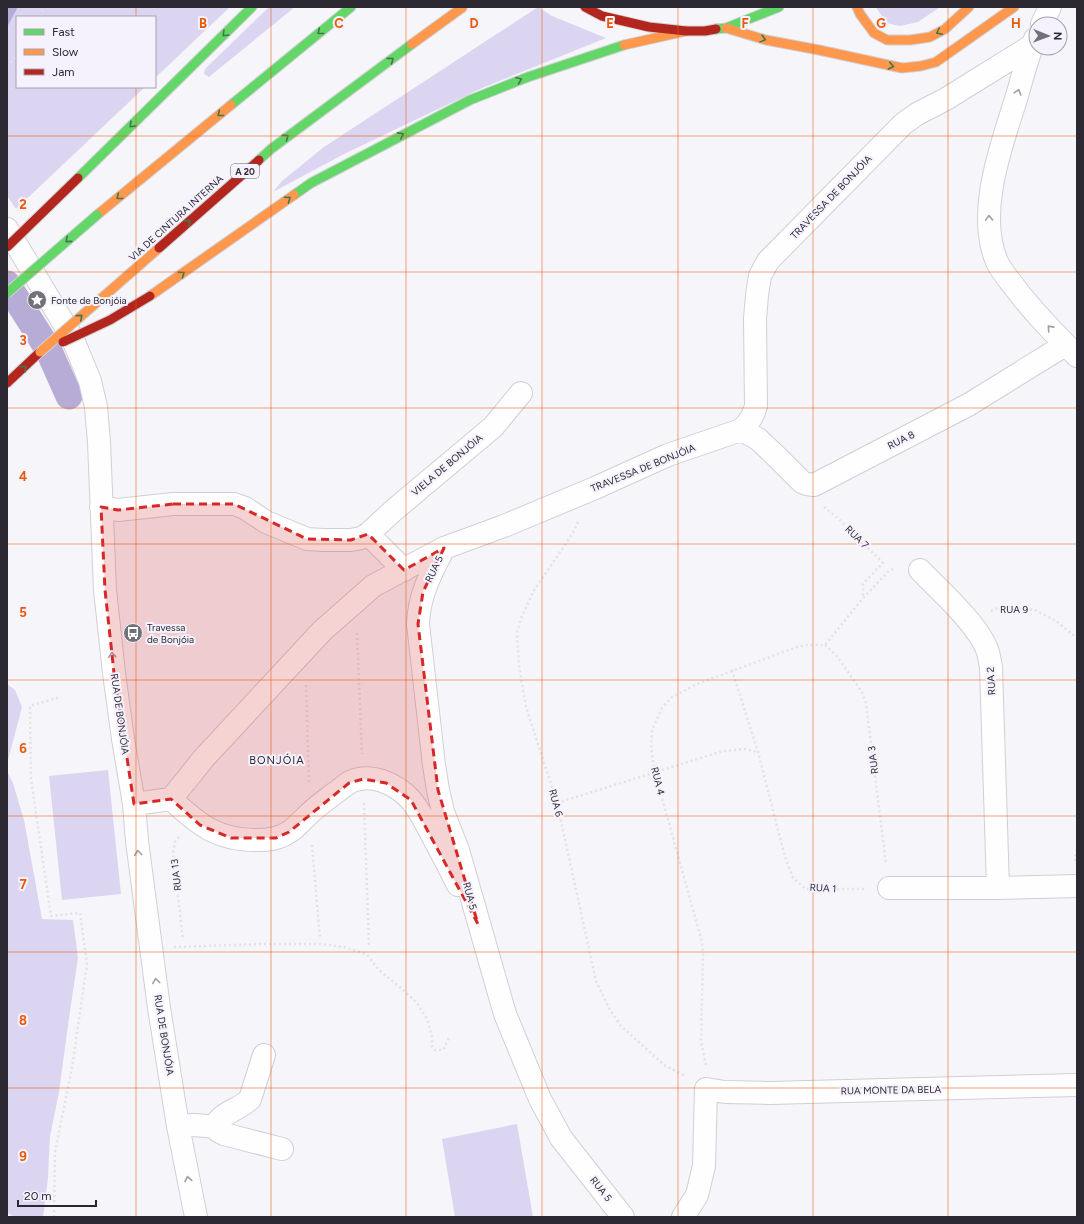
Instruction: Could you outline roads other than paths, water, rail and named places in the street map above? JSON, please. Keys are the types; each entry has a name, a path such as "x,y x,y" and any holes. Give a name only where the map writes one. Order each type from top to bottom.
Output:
{"main road":[{"path":"7,247 252,7"},
{"path":"7,293 97,215 350,7"},
{"name":"VIA DE CINTURA INTERNA","path":"7,383 40,352 271,149 463,7"},
{"path":"585,7 602,16 649,27 686,31 706,31 726,28 779,7"},
{"path":"857,7 860,14 874,33 886,40 910,40 930,37 946,29 969,7"},
{"path":"726,28 766,40 902,68 921,66 936,62 1014,7"},
{"path":"40,352 110,320 150,296 312,183 470,100 528,76 631,43 686,31"}],"street":[{"name":"TRAVESSA DE BONJÓIA","path":"171,800 204,758 322,631 373,586 444,548 504,526 595,488 668,455 741,430 749,423 756,406 756,301 760,276 768,262 903,124 917,114 946,99 1028,45"},
{"path":"1029,56 1007,127 990,192 990,226 992,244 997,262 1005,275 1025,300 1071,351"},
{"name":"RUA DE BONJÓIA","path":"7,229 72,337 90,381 96,407 99,442 105,590 114,673 134,804 137,841 159,1008 178,1126 196,1217"},
{"name":"RUA 8","path":"741,430 758,439 802,482 814,485 1071,351"},
{"name":"VIELA DE BONJÓIA","path":"101,507 118,510 173,504 234,504 245,508 266,522 307,539 351,540 361,538 368,534 394,510 493,427 521,393"},
{"path":"368,534 404,570"},
{"name":"RUA 5","path":"444,548 423,592 418,610 418,624 434,766 443,812 458,850 505,1014 540,1099 561,1138 623,1217"},
{"name":"RUA 2","path":"920,570 968,620 980,636 988,651 991,667 998,888"},
{"path":"134,804 171,800 200,825 214,833 231,838 246,840 276,838 289,832 310,813 349,783 363,779 376,779 400,790 411,800 424,820 478,924"},
{"path":"889,888 1075,886"},
{"path":"215,1127 220,1117 239,1108 250,1099 264,1055"},
{"name":"RUA MONTE DA BELA","path":"683,1217 697,1195 704,1166 706,1089 746,1093 1077,1085"},
{"path":"178,1126 195,1125 215,1127 218,1131 224,1134 282,1149"}],"waterway":[{"path":"7,284 48,349 69,396"}],"place":[{"name":"Fonte de Bonjóia","path":"37,300"},
{"name":"Travessa de Bonjóia","path":"133,633"}],"district":[{"name":"BONJÓIA","path":"277,760"}]}
